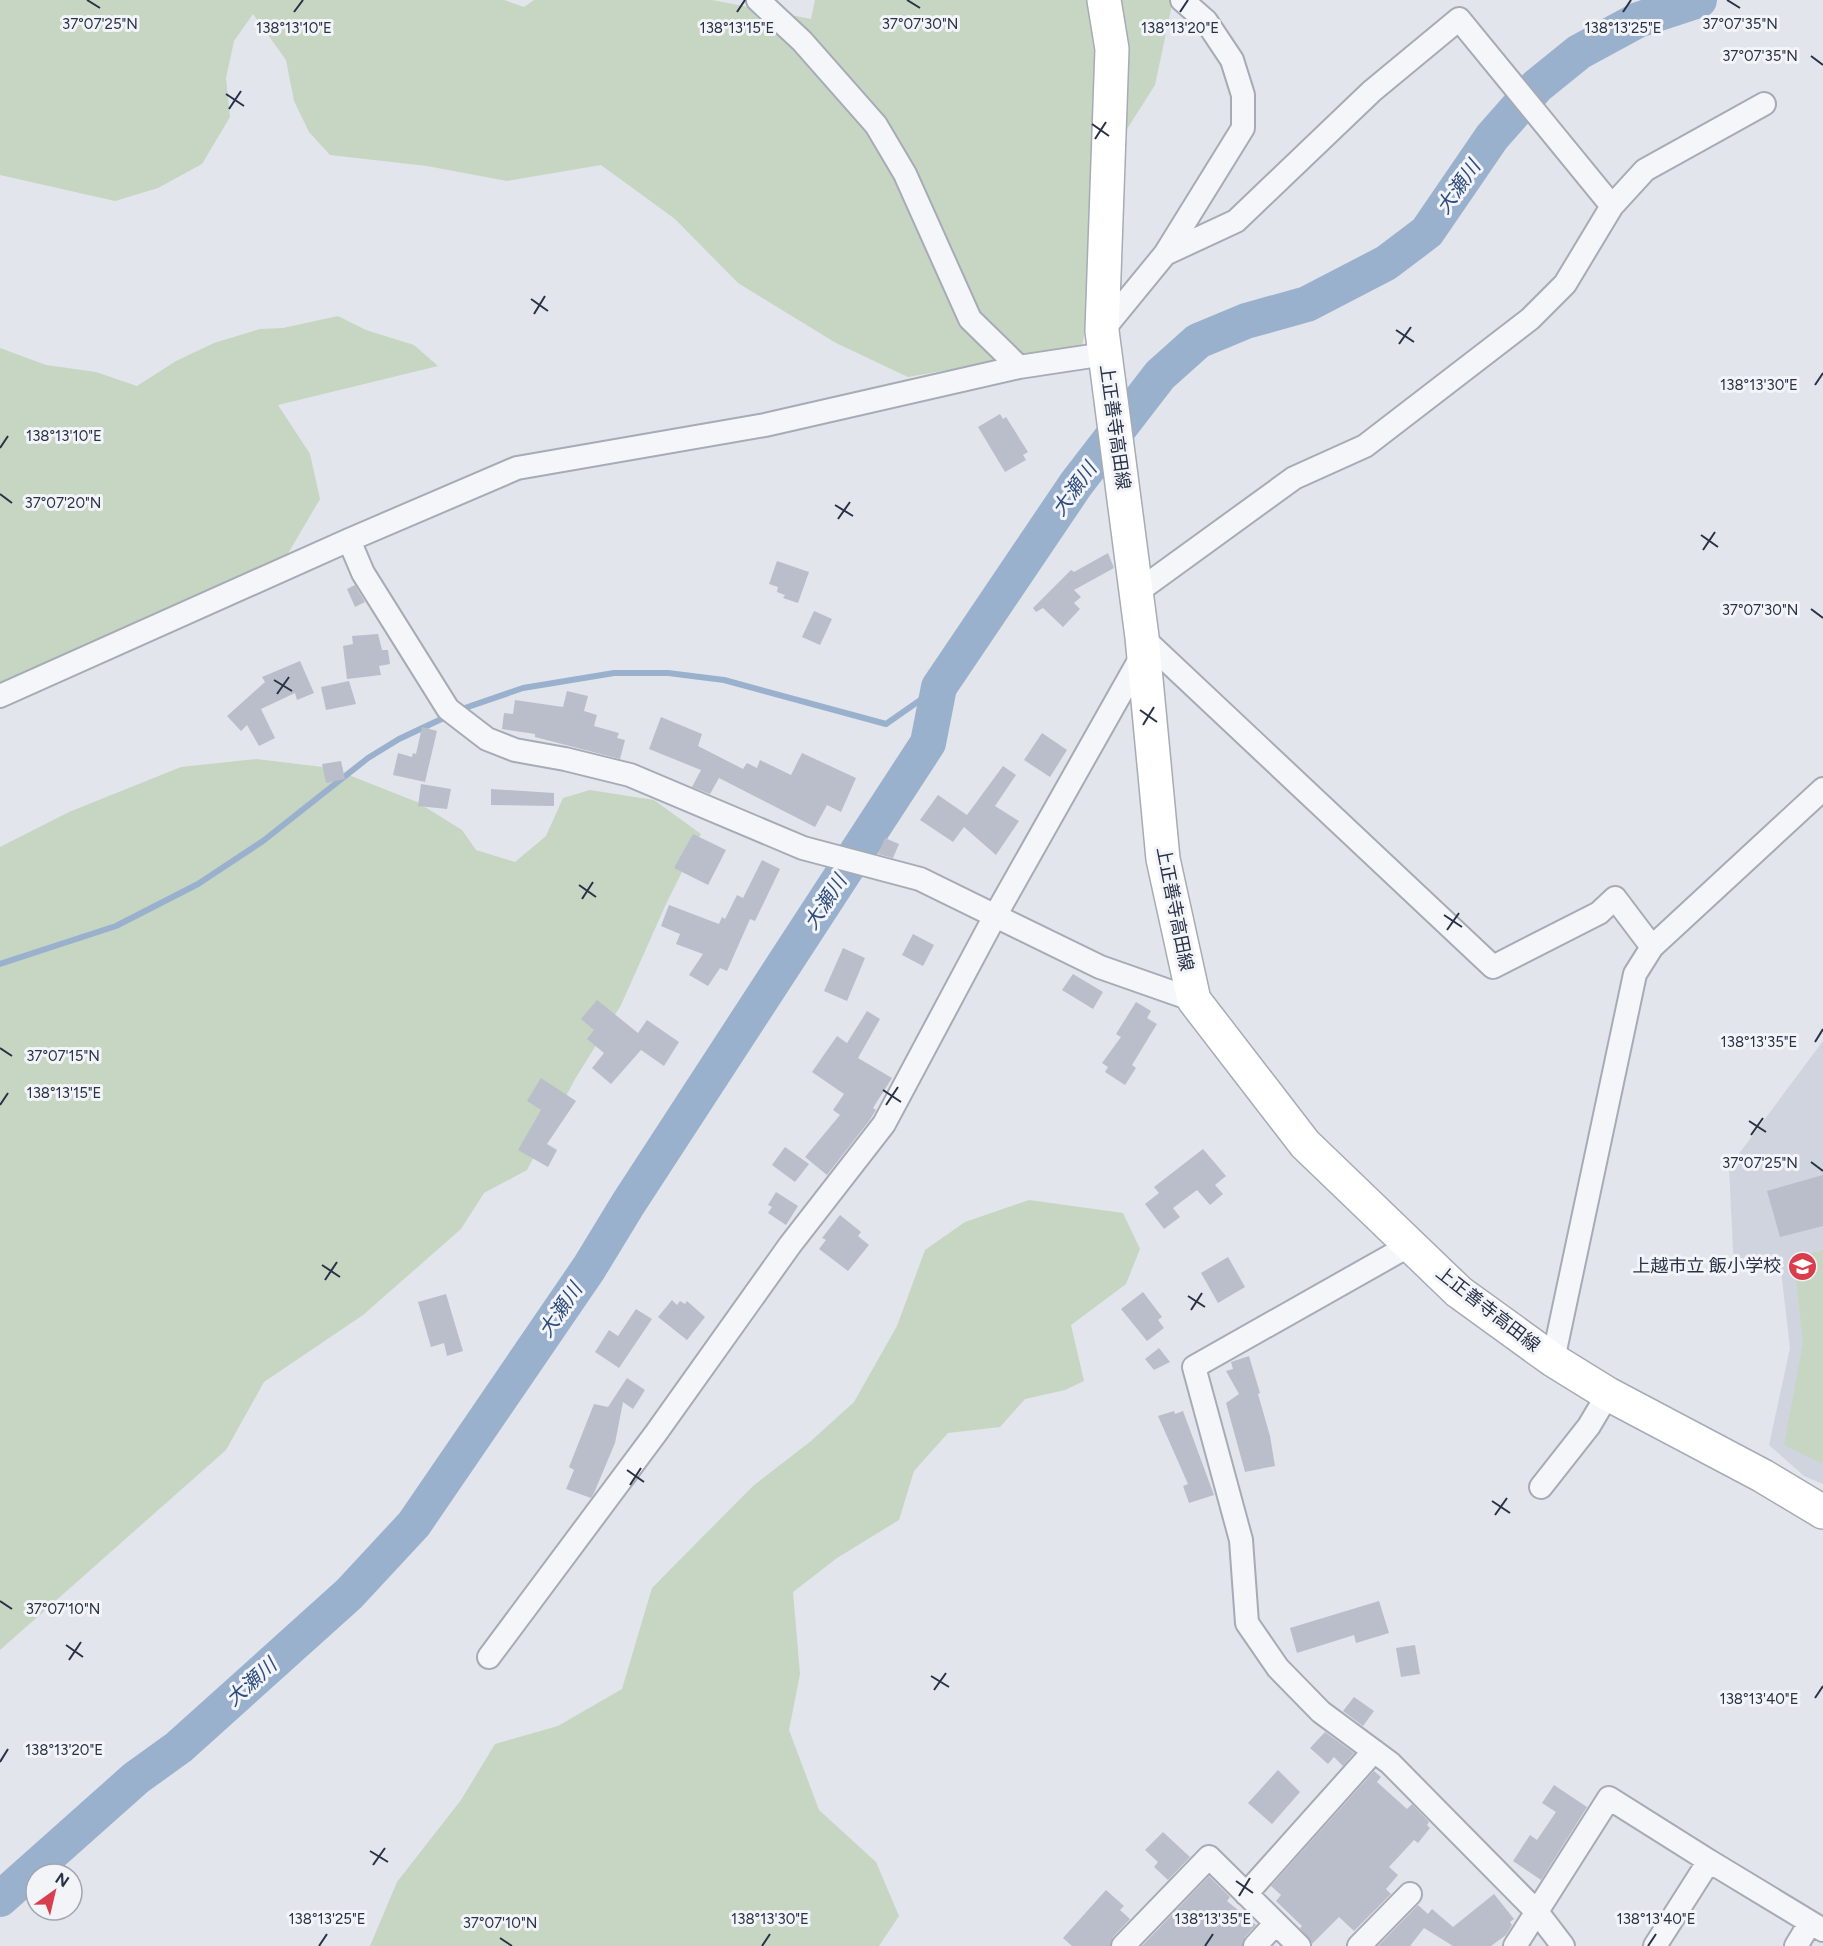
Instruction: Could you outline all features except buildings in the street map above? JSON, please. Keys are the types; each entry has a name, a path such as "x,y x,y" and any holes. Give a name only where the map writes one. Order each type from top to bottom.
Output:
{"main road":[{"name":"上正善寺高田線","path":"1104,0 1112,49 1104,343 1137,592 1163,859 1194,1000 1305,1144 1460,1292 1553,1360 1608,1394 1763,1476 1823,1512"}],"street":[{"path":"758,0 802,41 876,125 905,174 970,318 1019,367"},
{"path":"0,696 349,540 517,468 765,425 1019,367 1104,343 1165,254 1243,128 1243,95 1232,60 1206,21 1182,0"},
{"path":"1165,254 1236,221 1371,91 1459,19 1612,206"},
{"path":"1137,592 1294,478 1365,446 1530,319 1565,284 1612,206 1645,170 1764,104"},
{"path":"349,540 363,573 448,709 487,739 515,750 630,775 803,848 920,879 1100,966 1194,1000"},
{"path":"489,1657 650,1443 790,1245 873,1140 1143,645 1493,967 1599,913 1615,898 1652,947"},
{"path":"1553,1360 1635,974 1652,947 1823,789"},
{"path":"1410,1245 1194,1367 1241,1540 1247,1623 1278,1668 1321,1712 1390,1763 1537,1912 1563,1946"},
{"path":"1541,1487 1589,1426 1608,1394"},
{"path":"1246,1894 1374,1751"},
{"path":"1515,1946 1609,1798 1817,1927 1796,1946"},
{"path":"1123,1946 1209,1857 1299,1946"},
{"path":"1655,1946 1709,1860"},
{"path":"1359,1946 1410,1894"},
{"path":"1255,1946 1276,1923"}],"shaded area":[{"name":"上越市立 飯小学校","path":"1823,1041 1823,1484 1804,1476 1769,1445 1790,1348 1780,1262 1734,1270 1729,1167"}],"green space":[{"path":"0,0 504,0 524,7 534,0 712,0 811,19 815,0 1173,0 1155,85 1122,137 1082,346 908,377 836,343 738,283 675,219 601,165 507,181 427,166 330,155 309,132 294,101 286,60 253,14 234,41 226,78 230,117 202,164 158,188 115,201 0,175"},
{"path":"338,316 366,330 414,345 438,366 278,405 310,454 320,499 283,562 202,593 0,687 0,348 46,365 96,372 137,386 176,361 214,343 260,329 283,328"},
{"path":"256,759 331,768 417,802 462,830 476,850 515,862 546,836 563,798 590,790 654,800 701,834 666,904 621,1005 575,1079 527,1170 484,1193 461,1229 363,1315 264,1382 226,1450 0,1650 0,847 69,812 181,767"},
{"path":"1029,1200 1123,1213 1140,1249 1126,1284 1071,1325 1084,1381 1065,1390 1025,1399 1000,1427 948,1433 914,1471 899,1520 837,1558 793,1592 800,1674 789,1730 819,1810 876,1862 899,1916 879,1946 370,1946 397,1882 461,1800 495,1744 558,1726 622,1689 652,1588 753,1486 811,1441 854,1402 897,1326 925,1250 965,1222"},
{"path":"1823,1250 1823,1464 1784,1445 1803,1343 1794,1259"}],"waterway":[{"name":"大瀬川","path":"0,1899 136,1778 179,1747 349,1594 414,1524 589,1268 628,1204 928,743 939,687 1076,484 1160,375 1198,341 1246,321 1307,304 1386,263 1427,232 1492,137 1537,86 1579,52 1638,20 1699,0"},
{"path":"459,710 523,688 614,673 668,673 724,680 886,724 939,687"},
{"path":"0,964 116,926 198,884 263,841 368,758 399,739 450,715"}],"place":[{"name":"上越市立 飯小学校","path":"1802,1266"}]}
